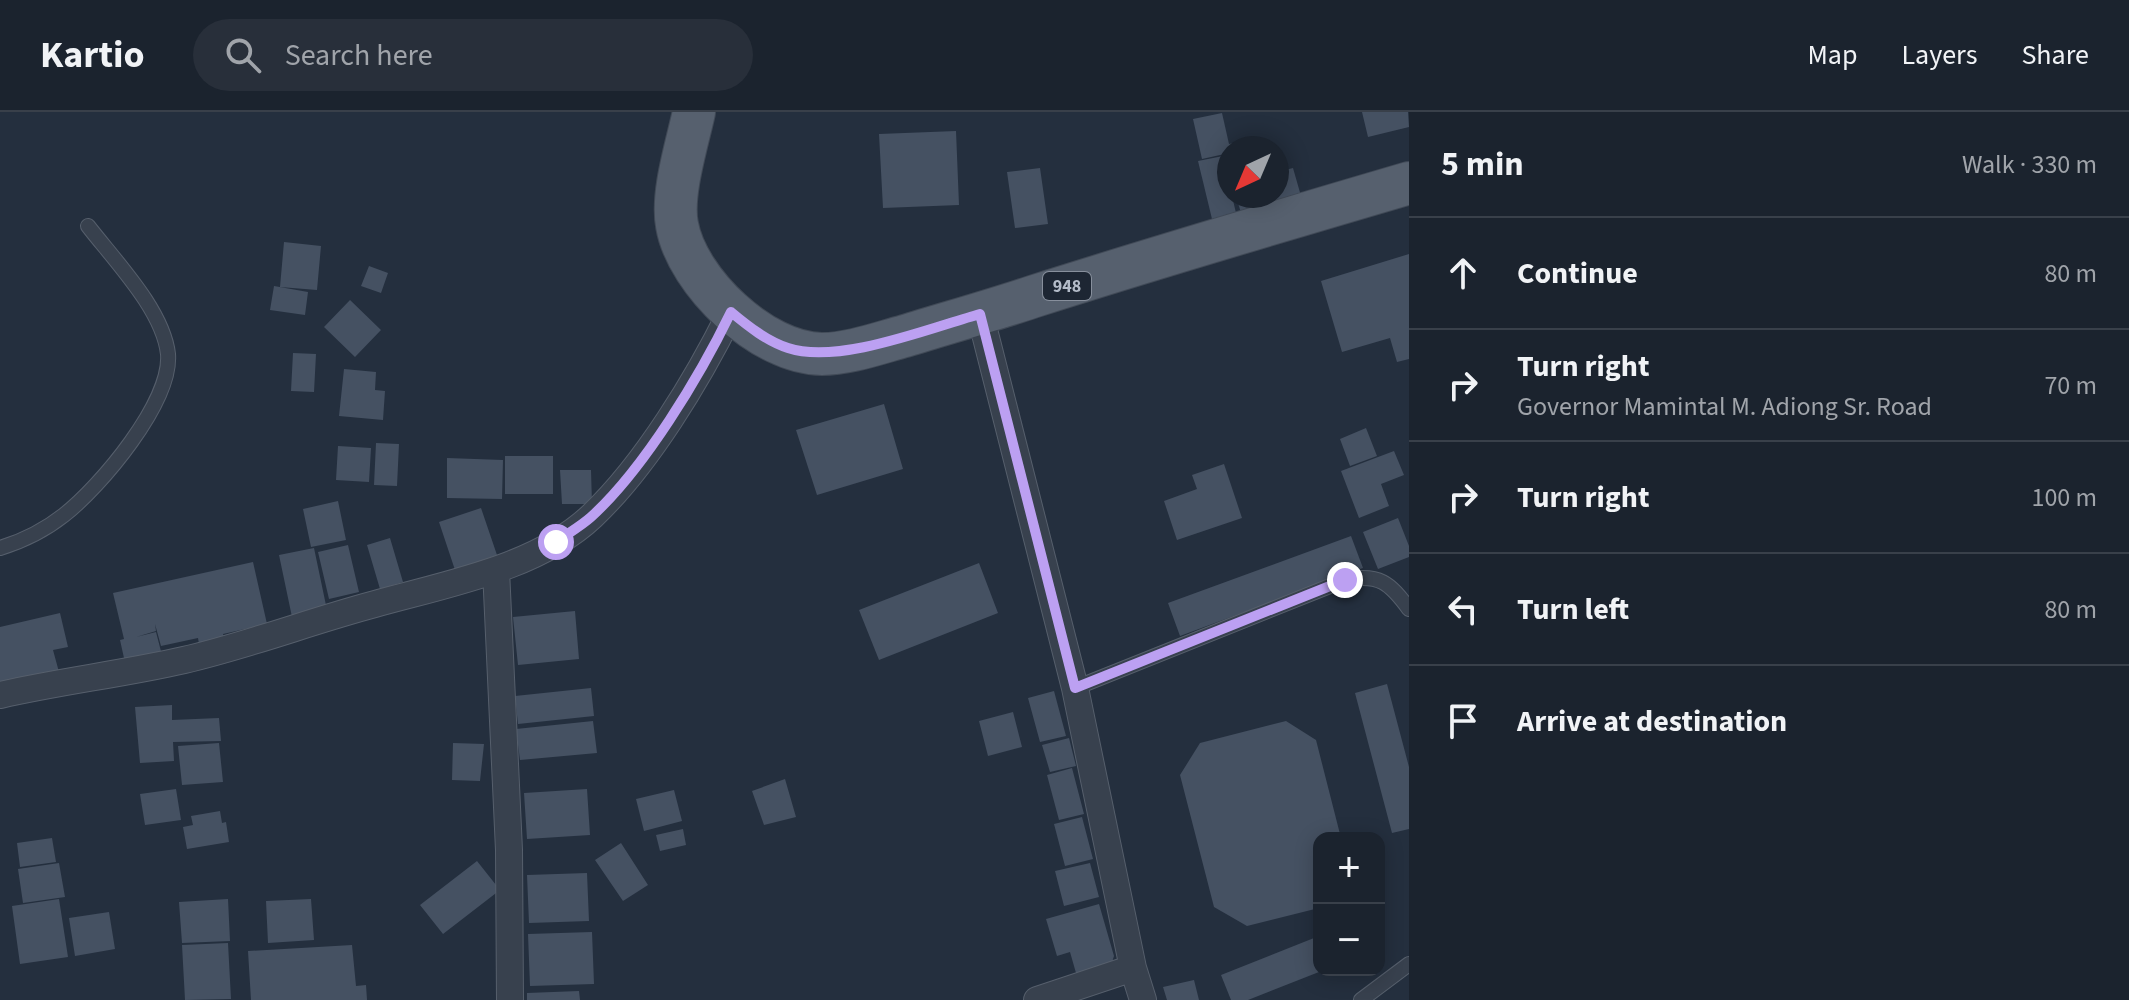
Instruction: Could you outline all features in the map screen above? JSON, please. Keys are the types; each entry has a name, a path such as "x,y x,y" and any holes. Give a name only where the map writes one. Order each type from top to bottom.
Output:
{"main road":[{"name":"948","path":"694,112 678,181 677,225 693,266 731,312 755,332 789,349 822,354 867,347 1409,183"}],"street":[{"path":"0,695 184,660 496,570 556,542 591,517 663,429 712,352 731,312"},
{"path":"980,314 1075,688 1133,968 1143,1000"},
{"path":"496,570 509,850 510,1000"},
{"path":"1037,1000 1133,968"}],"lane":[{"path":"0,548 25,540 65,514 100,479 135,436 161,392 168,356 160,324 88,226"},
{"path":"1075,688 1345,580 1365,576 1380,580 1394,589 1409,609"},
{"path":"1361,1000 1409,964"}],"building":[{"path":"1362,112 1408,112 1409,127 1368,137"},
{"path":"1222,113 1227,136 1217,136 1217,156 1202,159 1193,119"},
{"path":"956,131 959,205 883,208 879,134"},
{"path":"1217,157 1217,208 1235,208 1236,213 1212,219 1198,161"},
{"path":"1040,168 1048,224 1015,228 1007,172"},
{"path":"1293,168 1301,196 1289,199 1289,169"},
{"path":"1240,208 1259,208 1241,213"},
{"path":"284,242 321,246 317,290 280,287"},
{"path":"1409,254 1409,359 1397,362 1390,338 1342,352 1321,281"},
{"path":"369,266 388,273 381,293 361,286"},
{"path":"274,286 308,292 305,315 270,310"},
{"path":"350,300 381,330 355,357 324,327"},
{"path":"293,353 316,354 314,392 291,391"},
{"path":"344,369 376,372 375,390 385,391 383,420 339,416"},
{"path":"884,404 903,469 817,495 796,430"},
{"path":"1366,428 1377,456 1350,466 1340,439"},
{"path":"376,443 399,444 397,486 374,485"},
{"path":"338,446 371,448 369,482 336,480"},
{"path":"1394,451 1404,475 1381,484 1389,506 1359,518 1341,471"},
{"path":"505,456 553,456 553,494 505,494"},
{"path":"447,458 503,460 502,499 447,498"},
{"path":"1224,464 1242,518 1177,540 1164,501 1197,489 1192,475"},
{"path":"560,470 591,470 592,504 562,504"},
{"path":"338,501 346,540 311,547 303,509"},
{"path":"481,508 497,555 455,570 439,522"},
{"path":"1398,518 1409,546 1409,557 1378,569 1363,532"},
{"path":"1351,536 1363,568 1180,636 1168,603"},
{"path":"390,538 403,582 380,589 367,545"},
{"path":"348,545 359,592 329,599 318,552"},
{"path":"314,548 327,610 292,617 279,555"},
{"path":"253,562 267,624 223,634 225,644 200,650 198,638 161,646 155,624 156,631 136,637 156,632 163,659 126,667 120,640 124,639 113,593"},
{"path":"979,563 998,613 879,660 859,610"},
{"path":"575,611 579,659 518,665 513,617"},
{"path":"60,613 68,647 53,650 59,672 0,691 0,627"},
{"path":"1387,684 1409,767 1409,829 1392,833 1355,693"},
{"path":"591,688 594,716 518,724 515,696"},
{"path":"1054,691 1066,736 1040,742 1028,698"},
{"path":"172,705 172,720 219,718 221,741 173,742 174,761 140,763 135,707"},
{"path":"1013,712 1022,747 988,756 979,721"},
{"path":"593,721 597,753 520,760 516,729"},
{"path":"1286,721 1316,740 1339,832 1313,832 1313,910 1247,926 1214,907 1180,775 1200,743"},
{"path":"1069,738 1076,766 1050,772 1042,745"},
{"path":"219,743 223,782 182,785 178,746"},
{"path":"453,743 484,744 480,781 452,780"},
{"path":"1072,768 1084,814 1059,820 1047,775"},
{"path":"785,779 796,817 764,825 752,791"},
{"path":"176,789 181,820 145,825 140,794"},
{"path":"587,789 590,835 527,839 524,793"},
{"path":"674,790 682,821 644,831 636,799"},
{"path":"220,811 222,823 226,822 229,842 187,849 183,827 193,825 191,816"},
{"path":"1082,817 1093,859 1065,866 1054,824"},
{"path":"683,829 686,845 660,851 656,835"},
{"path":"52,838 56,862 20,867 17,843"},
{"path":"621,843 648,885 623,901 595,860"},
{"path":"477,861 500,890 443,934 420,905"},
{"path":"59,863 65,897 23,903 18,869"},
{"path":"1090,863 1099,897 1064,906 1055,871"},
{"path":"587,873 589,921 529,923 527,875"},
{"path":"59,899 68,957 20,964 12,906"},
{"path":"228,899 230,941 182,943 179,902"},
{"path":"311,899 314,940 268,943 266,901"},
{"path":"1099,904 1114,956 1111,965 1078,980 1070,952 1057,956 1046,919"},
{"path":"109,912 115,949 75,956 69,918"},
{"path":"592,932 594,984 530,986 528,934"},
{"path":"1313,938 1313,974 1248,1000 1231,1000 1221,975"},
{"path":"228,943 231,999 185,1000 182,945"},
{"path":"352,945 356,986 366,985 367,1000 251,1000 248,951"},
{"path":"1194,980 1199,1000 1167,1000 1163,987"},
{"path":"579,991 580,1000 527,1000 527,993"}],"route":[{"path":"556,542 591,517 628,475 663,429 712,352 731,312 755,332 789,349 822,354 867,347 980,314 1075,688 1345,580"}]}
